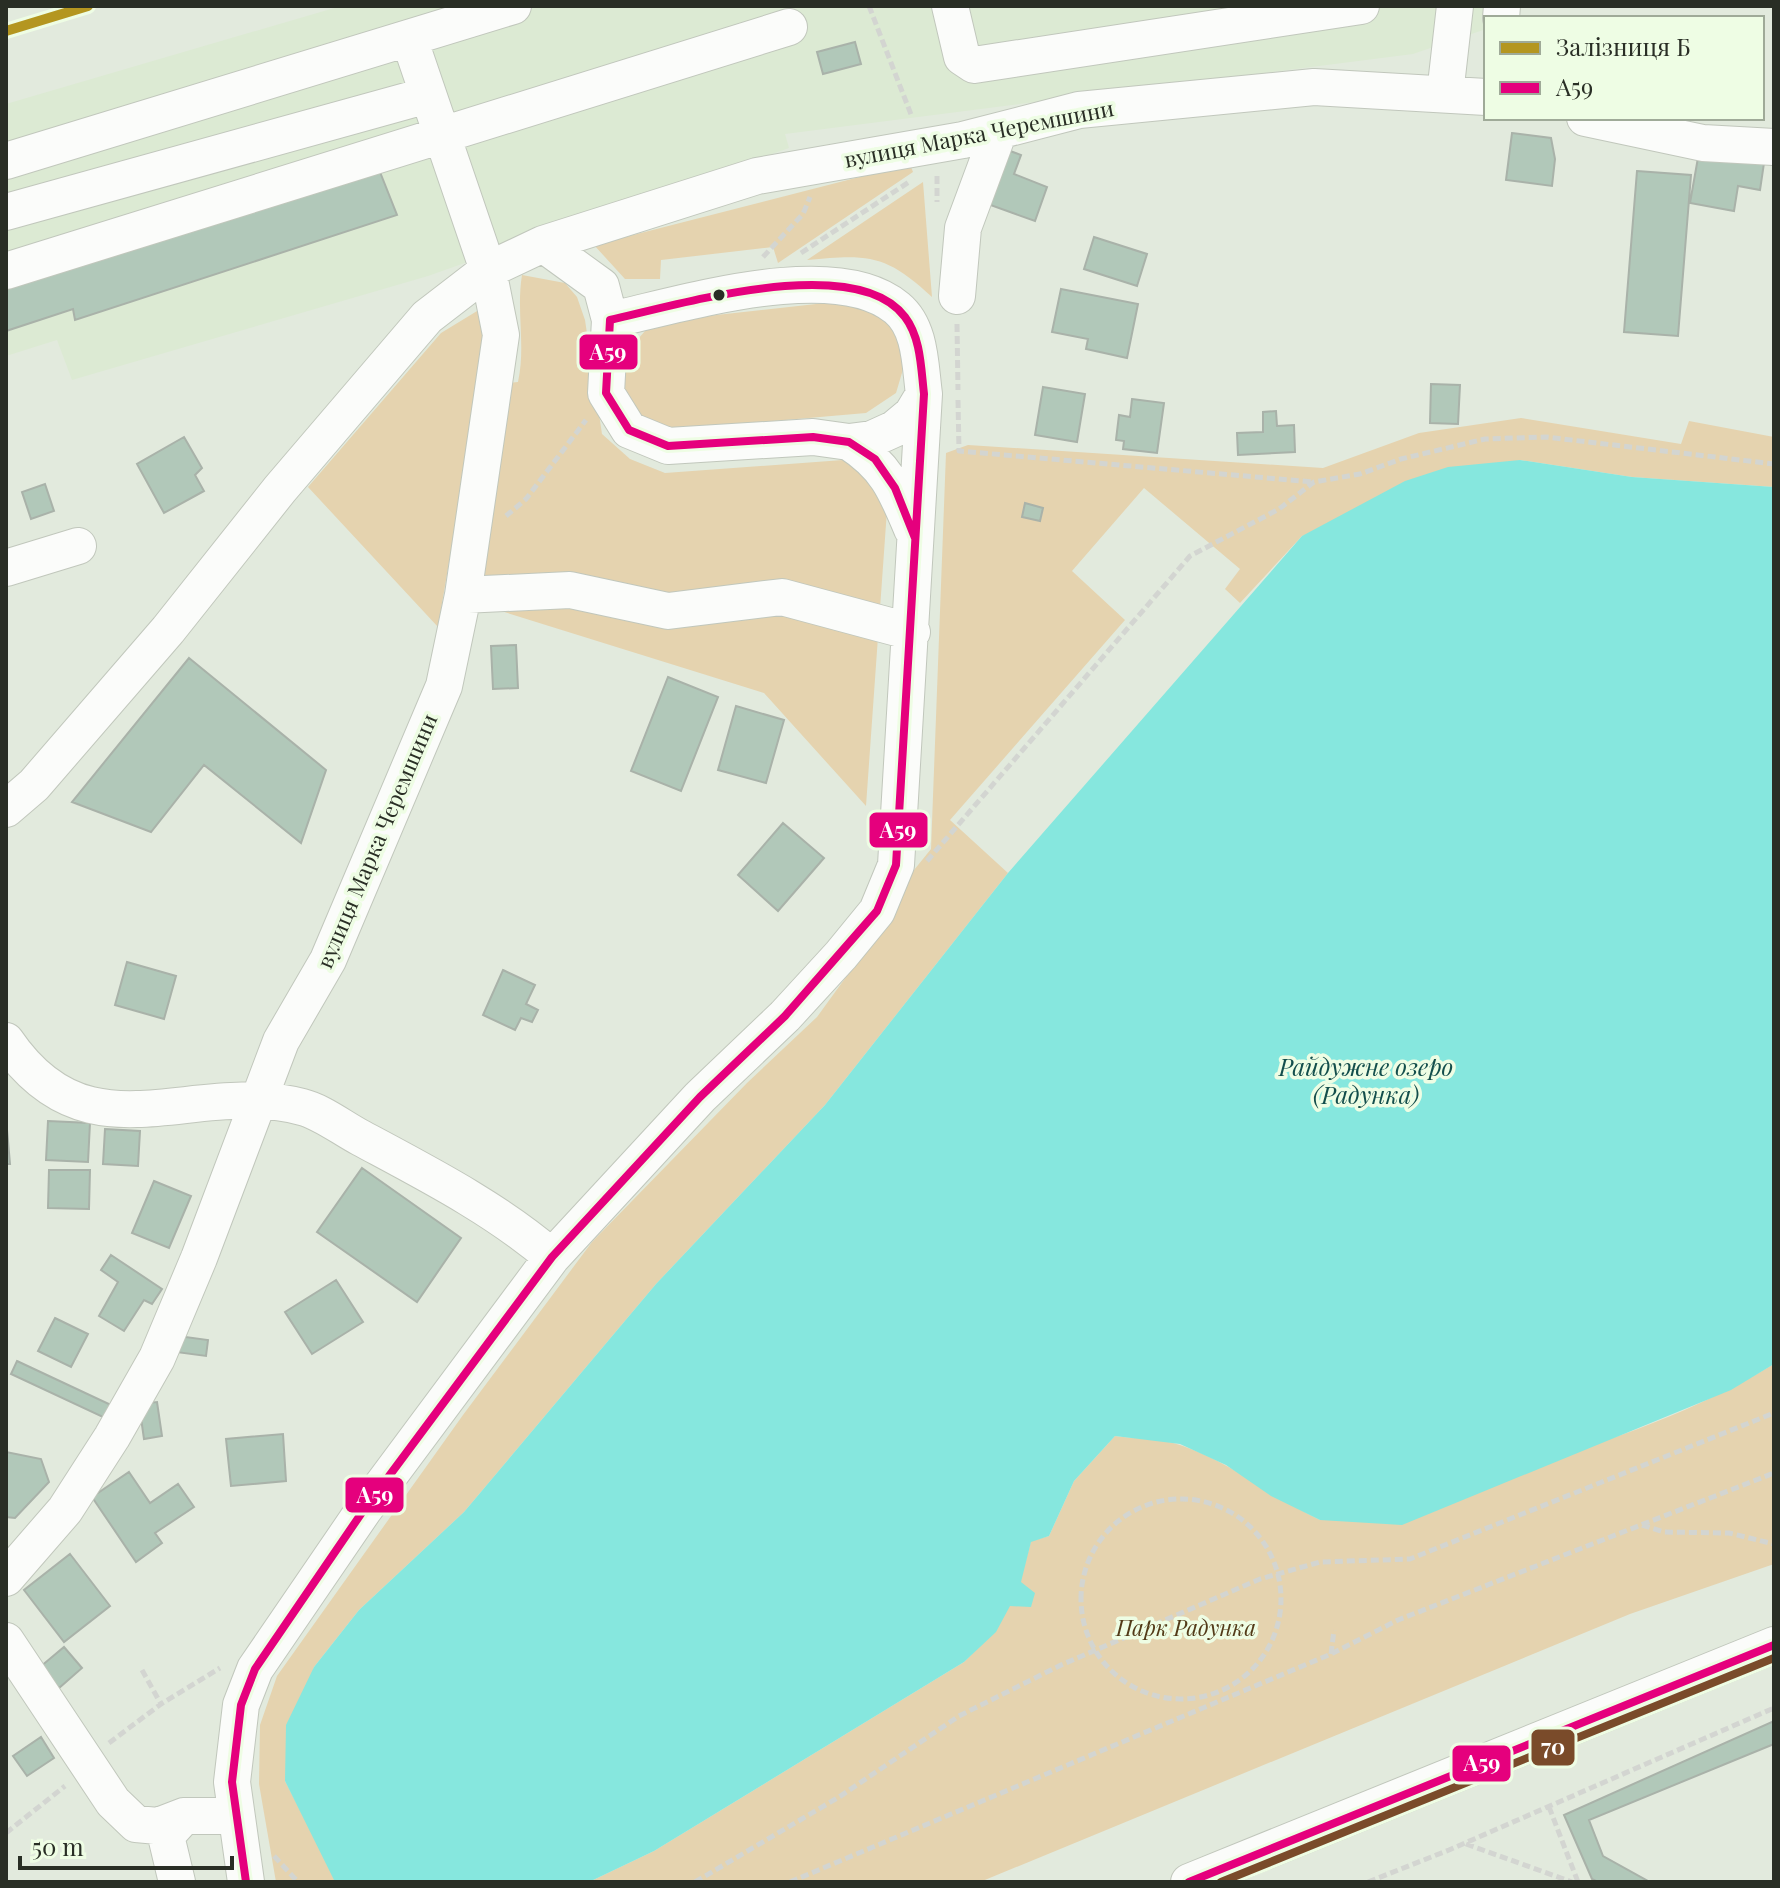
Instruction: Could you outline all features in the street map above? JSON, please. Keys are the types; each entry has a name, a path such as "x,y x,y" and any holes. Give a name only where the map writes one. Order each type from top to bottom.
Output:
{"street":[{"path":"6,161 513,6"},
{"path":"950,6 962,57 974,65 1361,6"},
{"path":"1455,6 1473,88"},
{"path":"6,271 443,138 789,27"},
{"path":"409,38 488,270"},
{"name":"вулиця Марка Черемшини","path":"6,809 34,785 158,642 280,489 427,317 488,270 543,244 757,176 963,140 1079,110 1314,87 1473,88"},
{"path":"6,212 428,95"},
{"path":"1594,120 1703,143 1774,147"},
{"path":"957,296 963,228 999,131"},
{"path":"543,244 601,286 610,320 606,393 629,430 668,446 813,437 849,442 872,439 894,429 912,414 924,394"},
{"name":"вулиця Марка Черемшини","path":"6,1578 65,1510 112,1437 157,1358 199,1258 281,1041 328,960 444,686 463,595 501,335 488,270"},
{"path":"246,1882 232,1782 241,1705 255,1669 363,1511 552,1257 700,1097 785,1016 877,911 896,865 924,394 917,340 898,309 863,289 803,286 718,293 610,320"},
{"path":"849,442 875,459 895,488 915,538"},
{"path":"6,568 78,546"},
{"path":"463,595 570,590 668,611 782,597 912,632"},
{"path":"6,1041 33,1076 64,1098 96,1108 144,1111 199,1102 257,1099 305,1108 460,1193 552,1257"},
{"path":"6,1641 113,1802 136,1824 175,1871"},
{"path":"1189,1882 1774,1645"},
{"path":"136,1824 158,1826 184,1816 235,1816"},
{"path":"175,1871 166,1836 184,1816"}],"path":[{"path":"869,6 923,145"},
{"path":"753,267 803,214 831,162"},
{"path":"798,255 912,181"},
{"path":"957,296 959,451 1314,482 1360,474 1401,459 1485,439 1546,437 1774,464"},
{"path":"470,545 526,499 606,393"},
{"path":"918,872 1190,556 1279,509 1314,482"},
{"path":"695,1882 839,1797 959,1716 1095,1650 1277,1574 1320,1562 1410,1559 1774,1413"},
{"path":"790,1882 1331,1654 1398,1620 1774,1473"},
{"path":"1180,1498 1201,1502 1241,1518 1263,1542 1277,1574 1281,1604 1274,1636 1257,1664 1227,1687 1204,1696 1174,1699 1145,1693 1118,1678 1095,1650 1085,1628 1080,1598 1085,1569 1098,1541 1119,1519 1148,1504 1180,1498"},
{"path":"1641,1525 1664,1532 1729,1533 1774,1544"},
{"path":"1331,1654 1334,1630"},
{"path":"142,1670 161,1704"},
{"path":"1227,1687 1231,1696"},
{"path":"1368,1882 1774,1708"},
{"path":"1549,1807 1575,1882"},
{"path":"1465,1843 1575,1882"}],"shaded area":[{"path":"341,6 1495,6 1484,16 1484,30 1413,54 785,134 789,148 428,276 72,380 57,340 6,356 6,104"}],"green space":[{"path":"910,164 913,172 778,263 773,247 661,260 660,279 625,279 594,245"},
{"path":"923,182 932,297 902,272 875,260 846,257 807,260"},
{"path":"522,275 565,283 577,297 585,320 602,434 630,459 665,473 843,460 867,474 887,510 866,806 764,693 472,602 508,383 518,382"},
{"path":"861,299 893,319 907,356 896,393 866,413 670,430 637,415 622,383 630,348 653,322"},
{"path":"482,308 486,345 438,627 308,487 441,333"},
{"path":"1521,418 1681,444 1689,421 1774,437 1774,487 1632,477 1520,460 1302,536 1240,603 1225,589 1240,569 1144,488 1072,571 1125,620 950,820 1008,873 825,1105 656,1284 464,1512 359,1610 314,1667 285,1781 337,1882 276,1882 259,1784 260,1725 277,1676 463,1415 592,1242 747,1083 817,1017 899,904 910,875 931,849 946,453 968,445 1323,468 1419,433"},
{"name":"Парк Радунка","path":"1774,1364 1774,1564 1630,1614 980,1882 589,1882 654,1851 964,1662 990,1634 1008,1608 1031,1541 1049,1536 1074,1481 1115,1436 1166,1441 1201,1453 1320,1520 1495,1474 1610,1439 1721,1393"}],"water":[{"name":"Райдужне озеро (Радунка)","path":"1520,460 1632,477 1774,487 1774,1364 1731,1390 1402,1525 1320,1520 1271,1496 1226,1465 1180,1444 1115,1436 1074,1481 1049,1536 1031,1542 1021,1582 1035,1593 1031,1607 1010,1606 996,1632 964,1662 654,1851 589,1882 334,1880 285,1781 286,1725 314,1667 359,1610 464,1512 656,1284 825,1105 1008,873 1302,536 1405,481 1448,467"}],"building":[{"path":"855,42 861,64 823,74 817,52"},
{"path":"1512,133 1551,138 1555,159 1552,186 1506,180"},
{"path":"1002,148 1021,155 1014,174 1047,187 1035,221 982,202"},
{"path":"1699,152 1764,163 1760,190 1738,186 1734,211 1690,203"},
{"path":"378,167 397,215 75,320 73,309 6,331 6,283"},
{"path":"1637,171 1691,175 1678,336 1624,332"},
{"path":"1094,237 1147,254 1137,286 1084,269"},
{"path":"1061,289 1138,304 1127,358 1086,349 1088,339 1052,332"},
{"path":"1431,384 1460,385 1458,424 1430,423"},
{"path":"1043,387 1085,394 1077,442 1035,435"},
{"path":"1132,399 1164,403 1157,453 1123,449 1124,441 1116,440 1119,415 1130,417"},
{"path":"1276,411 1277,426 1294,425 1295,452 1238,455 1237,433 1263,432 1263,412"},
{"path":"184,437 202,468 195,475 204,491 164,513 137,464"},
{"path":"45,484 54,511 31,519 22,492"},
{"path":"1025,503 1043,508 1040,521 1022,517"},
{"path":"516,645 518,688 493,689 491,646"},
{"path":"189,658 326,770 301,843 204,765 151,832 72,802"},
{"path":"668,677 718,697 681,791 631,771"},
{"path":"736,706 784,720 766,783 718,770"},
{"path":"783,823 824,858 778,911 738,875"},
{"path":"127,962 176,976 164,1019 115,1005"},
{"path":"503,970 535,985 526,1004 538,1010 532,1022 521,1018 515,1030 483,1015"},
{"path":"6,1118 10,1164 6,1164"},
{"path":"48,1121 90,1123 88,1162 46,1160"},
{"path":"105,1129 140,1131 138,1166 103,1164"},
{"path":"362,1168 461,1238 417,1302 317,1232"},
{"path":"49,1170 90,1170 89,1209 48,1208"},
{"path":"154,1181 191,1196 169,1248 132,1233"},
{"path":"111,1255 162,1289 152,1304 144,1300 124,1331 99,1316 118,1282 101,1270"},
{"path":"336,1280 363,1322 312,1354 285,1312"},
{"path":"55,1318 88,1334 71,1367 38,1351"},
{"path":"178,1336 208,1340 206,1356 176,1352"},
{"path":"17,1361 111,1405 105,1418 11,1374"},
{"path":"157,1402 162,1436 144,1439 139,1404"},
{"path":"283,1434 286,1481 231,1486 226,1439"},
{"path":"6,1452 41,1459 49,1482 15,1518 6,1517"},
{"path":"129,1472 150,1503 178,1484 194,1507 155,1533 162,1543 136,1562 92,1497"},
{"path":"70,1554 110,1606 64,1642 24,1590"},
{"path":"64,1647 82,1668 59,1688 40,1667"},
{"path":"1774,1721 1774,1744 1589,1820 1603,1856 1650,1882 1598,1882 1592,1879 1564,1815"},
{"path":"41,1737 54,1758 27,1776 13,1756"}],"rail line":[{"name":"Б","path":"6,31 88,6"}],"transit line":[{"name":"А59","path":"246,1882 232,1782 241,1705 255,1669 363,1511 552,1257 700,1097 785,1016 877,911 896,865 924,394 919,354 910,325 905,317 881,298 848,288 808,285 720,295 610,320 606,393 629,430 668,446 813,437 849,442 875,459 895,488 915,538"},
{"name":"А59","path":"1189,1882 1774,1645"},
{"name":"70","path":"1221,1882 1774,1658"}]}
